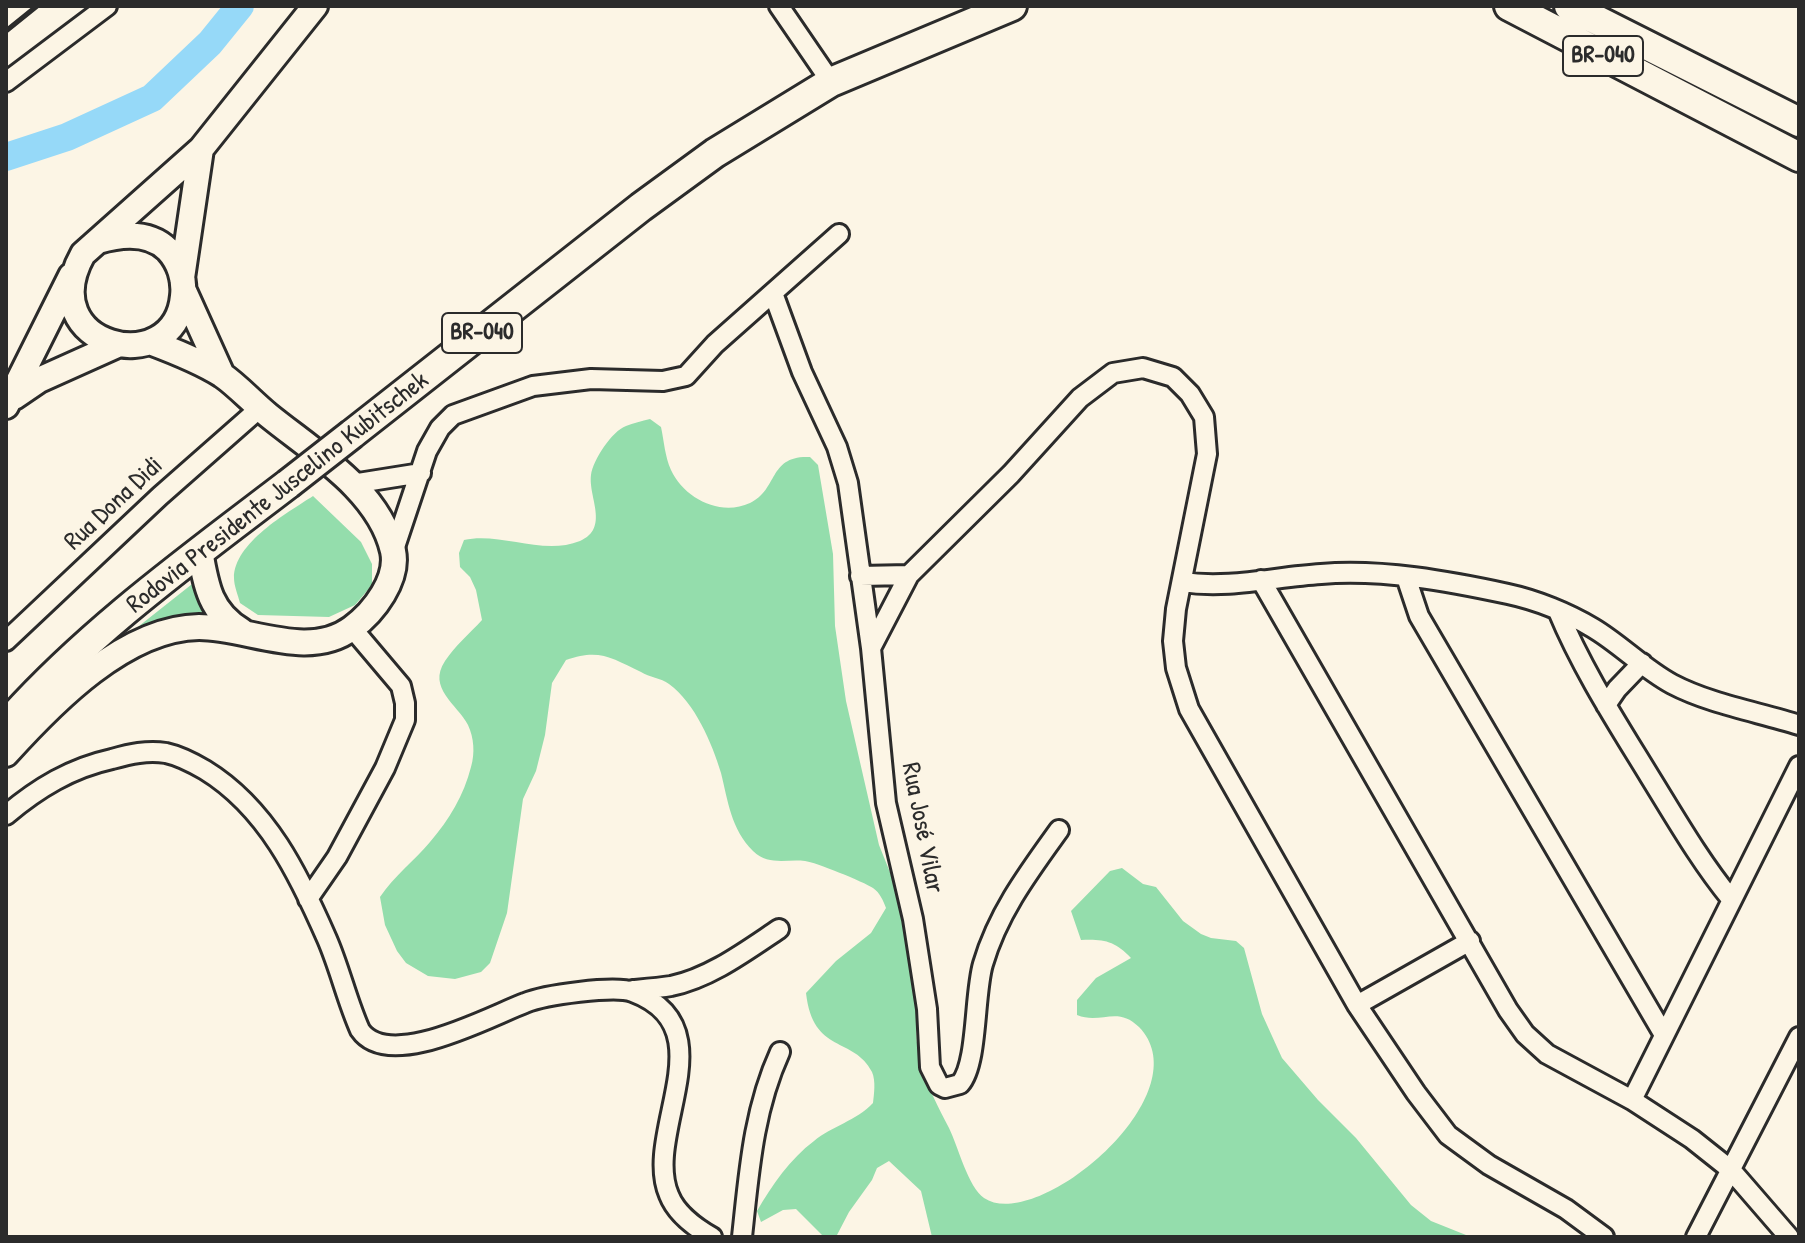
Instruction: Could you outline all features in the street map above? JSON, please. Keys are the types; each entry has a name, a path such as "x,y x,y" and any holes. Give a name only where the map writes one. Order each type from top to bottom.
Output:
{"highway":[{"name":"Rodovia Presidente Juscelino Kubitschek","path":"6,725 98,636 200,551 641,207 715,153 831,82 1012,6"},
{"name":"BR-040","path":"1509,6 1799,157"},
{"name":"BR-040","path":"1569,6 1799,122"}],"main road":[{"path":"9,402 83,254 201,149 315,6"},
{"path":"9,402 39,380 117,345 150,342 161,336 178,316 201,149"},
{"path":"98,241 126,235 156,241 168,250 177,263 222,375"},
{"path":"73,271 71,295 79,318 88,331 102,341 117,345"},
{"path":"6,754 69,691 106,661 158,634 198,627 300,642 328,641 352,628 380,599 391,578 393,553 373,509 352,484 222,375 150,342"},
{"path":"200,551 204,573 218,611 226,621 244,632"},
{"path":"6,704 41,672 98,636"}],"street":[{"path":"6,82 107,6"},
{"path":"779,6 831,82"},
{"path":"393,553 427,451 440,428 453,415 533,386 591,379 636,382 676,379 694,368 715,344 839,234"},
{"name":"Rua José Vilar","path":"773,293 802,372 843,463 855,522 891,832 913,919 927,1009 930,1067 939,1085 945,1088 960,1084 969,1069 982,966 995,928 1009,901 1059,830"},
{"path":"871,648 909,575 1011,474 1080,398 1113,373 1143,368 1173,377 1190,394 1204,417 1207,454 1173,641 1176,668 1189,709 1357,1005 1448,1135 1489,1165 1566,1209 1604,1237"},
{"name":"Rua Dona Didi","path":"6,641 160,496 260,408"},
{"path":"352,484 421,473"},
{"path":"1182,582 1227,586 1323,573 1364,573 1510,594 1592,627 1671,683 1696,694 1799,725"},
{"path":"860,576 909,575"},
{"path":"1406,577 1419,616 1664,1035"},
{"path":"1261,580 1508,1010 1525,1034 1547,1054 1632,1100 1692,1139 1731,1170 1789,1237"},
{"path":"1558,611 1606,705 1699,857 1731,899"},
{"path":"308,899 328,875 385,768 405,720 401,686 352,628"},
{"path":"1606,705 1642,663"},
{"path":"6,815 42,787 70,772 141,752 167,753 190,761 220,779 247,803 276,839 327,939 360,1030 366,1038 379,1045 412,1043 457,1033 528,1002 589,991 671,986 714,970 779,929"},
{"path":"1632,1100 1799,766"},
{"path":"1357,1005 1470,941"},
{"path":"630,990 658,1004 670,1018 677,1035 679,1059 665,1157 665,1179 669,1196 681,1214 706,1235"},
{"path":"1696,1237 1799,1037"},
{"path":"742,1237 757,1116 767,1079 780,1052"}],"green space":[{"path":"650,419 661,427 667,460 677,480 694,496 715,506 739,507 750,503 766,490 787,461 810,457 818,465 833,554 835,626 846,701 879,845 904,907 918,1007 919,1055 928,1084 978,1193 984,1198 1009,1204 1040,1196 1073,1177 1106,1151 1132,1120 1150,1087 1153,1055 1139,1027 1123,1017 1077,1015 1077,1000 1096,978 1131,958 1109,942 1081,940 1071,911 1110,871 1122,868 1143,884 1156,887 1183,921 1201,934 1236,941 1244,948 1262,1014 1282,1058 1356,1138 1411,1205 1431,1221 1471,1237 932,1237 921,1191 889,1161 877,1168 837,1235 824,1237 796,1209 783,1210 761,1222 757,1211 789,1164 821,1136 873,1103 872,1072 855,1053 825,1036 810,1013 806,993 836,961 871,933 886,908 875,890 850,877 805,861 765,859 753,851 735,824 713,749 687,702 666,682 605,656 578,656 566,660 552,683 545,735 536,771 523,799 507,913 490,963 481,972 455,979 428,976 406,963 385,925 380,897 449,816 464,787 473,756 473,740 468,725 441,688 439,679 445,661 482,620 476,590 470,577 460,567 459,553 464,540 493,539 551,546 580,541 589,535 596,520 591,475 599,454 621,429"},
{"path":"313,496 361,542 372,564 372,585 355,605 329,617 258,615 240,603 234,581 236,565 252,541 264,530"},
{"path":"201,577 207,613 198,618 163,620 134,630"}],"waterway":[{"path":"6,157 67,137 152,98 210,43 240,6"}],"railway":[{"path":"6,31 37,6"}]}
